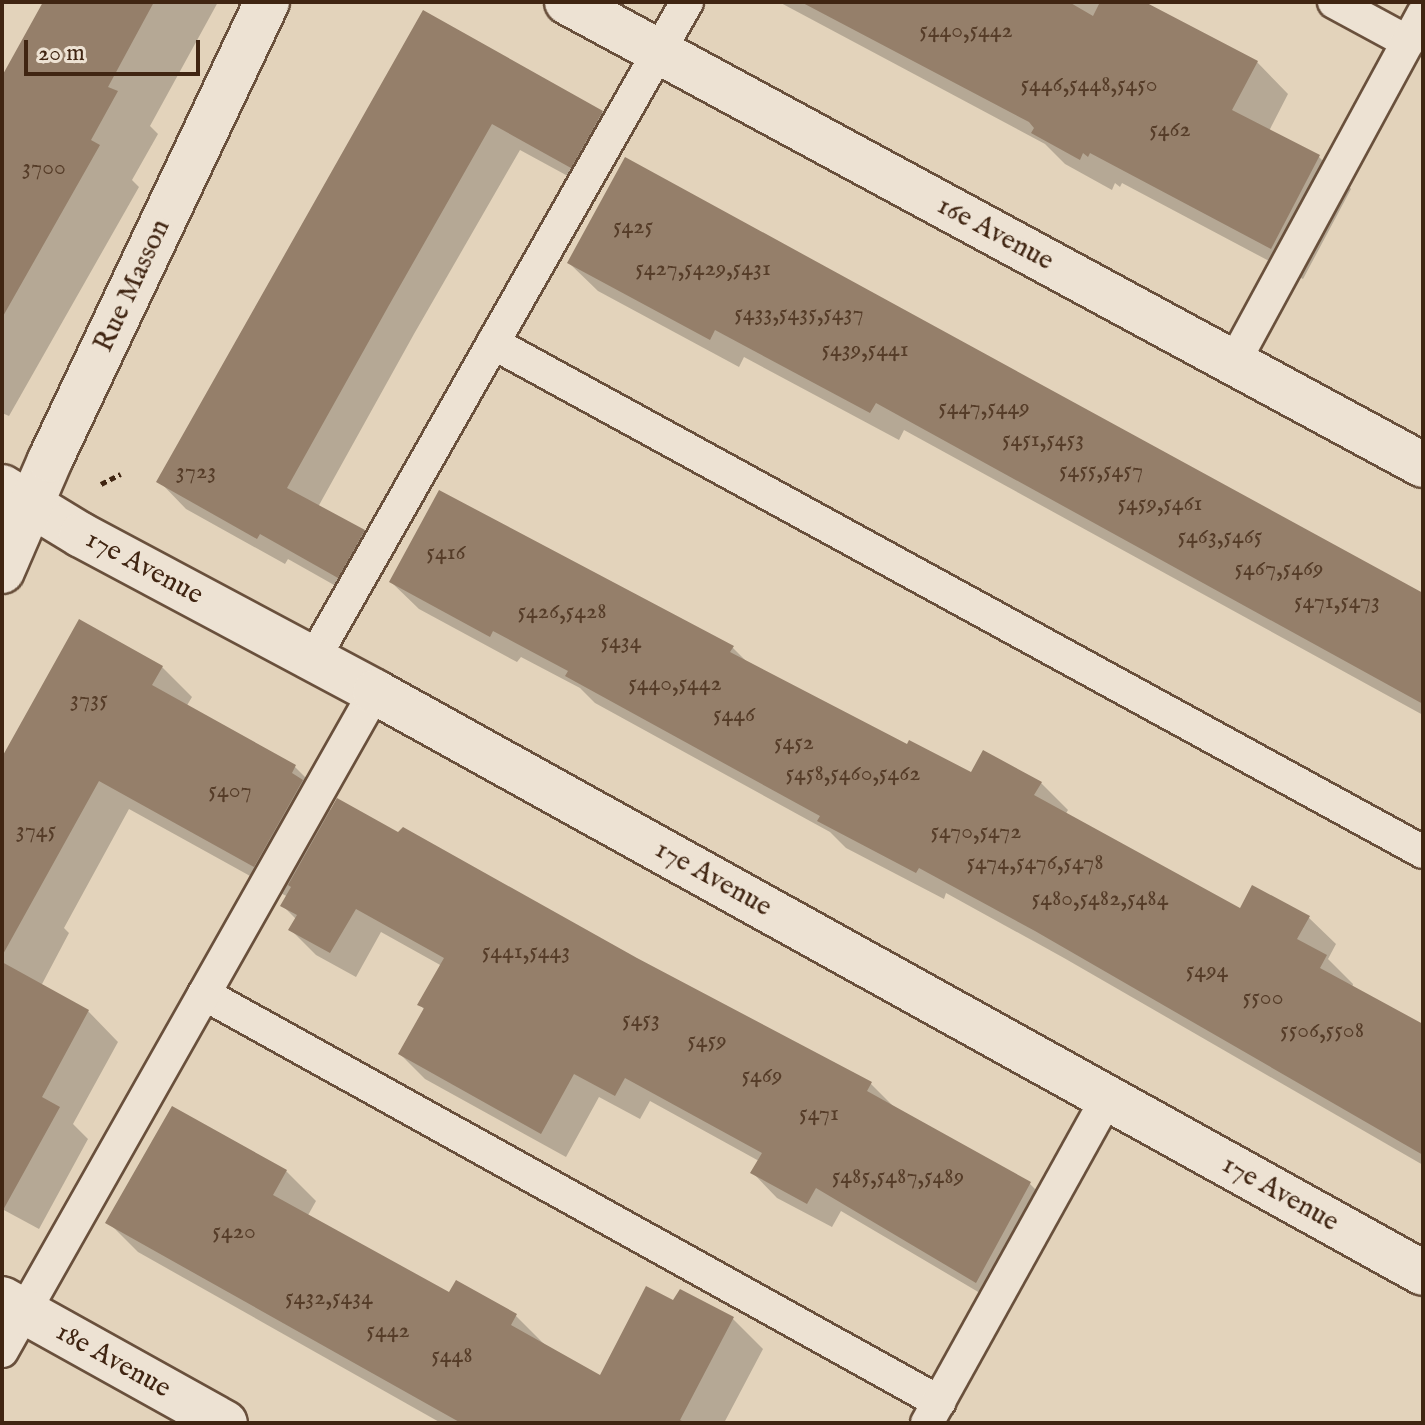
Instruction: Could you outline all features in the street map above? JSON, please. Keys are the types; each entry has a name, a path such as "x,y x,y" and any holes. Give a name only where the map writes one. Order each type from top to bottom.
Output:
{"street":[{"name":"Rue Masson","path":"2,571 17,496 50,460 267,2"},
{"name":"16e Avenue","path":"567,2 1423,465"},
{"name":"17e Avenue","path":"17,496 1423,1273"},
{"name":"18e Avenue","path":"13,1305 225,1423"}],"lane":[{"path":"314,658 687,2"},
{"path":"1234,362 1416,28 1334,2"},
{"path":"493,343 1423,852"},
{"path":"2,1351 13,1305 204,994 375,692"},
{"path":"204,994 933,1412 1107,1098"}],"path":[{"path":"92,489 121,474"}],"building":[{"path":"43,2 154,2 108,87 118,91 91,140 100,145 2,318 2,76"},
{"path":"801,2 1069,2 1093,16 1100,2 1145,2 1258,61 1232,110 1320,155 1271,249 1090,153 1088,157 1083,153 1080,160 1031,133 1034,128 1029,122"},
{"path":"423,10 603,111 571,168 492,124 388,307 287,488 365,530 338,578 260,534 257,539 156,482"},
{"path":"625,157 1423,593 1423,704 876,403 870,413 715,330 710,340 567,263"},
{"path":"439,490 734,646 730,652 907,744 909,740 971,772 983,750 1042,782 1034,795 1240,908 1252,885 1310,916 1297,939 1327,955 1320,968 1423,1024 1423,1155 1035,931 919,868 916,873 817,821 820,816 565,676 568,671 493,631 490,637 389,582"},
{"path":"79,619 163,666 152,685 296,765 292,773 303,780 254,867 99,781 2,956 2,757"},
{"path":"337,798 398,832 403,827 637,958 872,1082 867,1091 1031,1182 976,1283 816,1188 807,1204 750,1173 762,1153 625,1078 615,1096 574,1074 541,1134 398,1054 424,1008 417,1005 444,958 356,909 330,953 288,930 297,915 280,906 291,887 288,885"},
{"path":"2,962 89,1010 42,1097 60,1107 2,1212"},
{"path":"172,1106 287,1170 273,1195 449,1292 456,1280 517,1314 511,1325 600,1375 646,1286 673,1300 680,1289 734,1317 680,1420 686,1423 461,1423 105,1223"}]}
